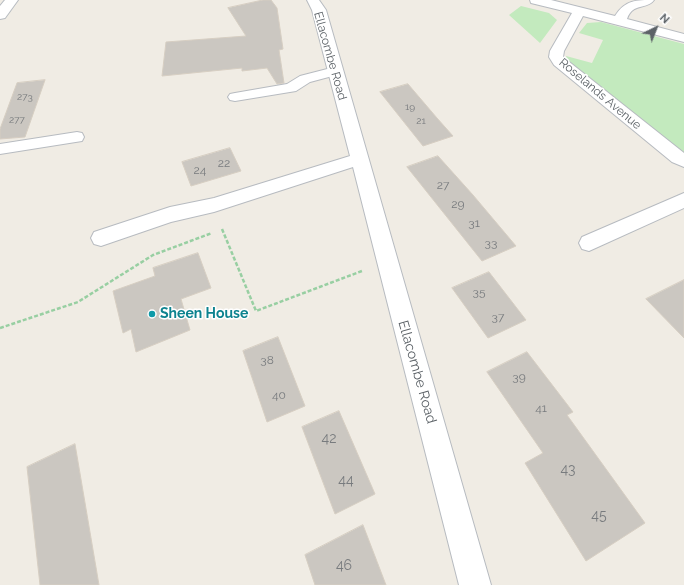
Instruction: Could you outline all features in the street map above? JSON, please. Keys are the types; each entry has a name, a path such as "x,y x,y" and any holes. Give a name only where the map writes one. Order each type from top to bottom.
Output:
{"street":[{"path":"0,15 12,0"},
{"name":"Ellacombe Road","path":"313,0 318,10 335,71 475,585"},
{"path":"536,0 684,38"},
{"path":"619,22 625,8 648,0"},
{"name":"Roselands Avenue","path":"579,12 557,51 556,57 559,62 671,153 684,161"},
{"path":"101,238 170,214 214,205 359,159"},
{"path":"589,243 684,200"}],"lane":[{"path":"235,97 291,88 305,79 335,71"},
{"path":"0,149 77,137"}],"path":[{"path":"0,328 78,302 153,255 223,228 256,311 362,271 388,268"}],"green space":[{"path":"521,6 549,13 557,20 540,43 509,15"},
{"path":"601,22 684,44 684,154 567,62 566,56 592,63 603,40 579,33 587,23"}],"building":[{"path":"263,0 271,0 277,8 283,49 279,50 284,83 277,84 267,68 242,71 242,68 162,76 166,42 246,36 228,8"},
{"path":"45,80 25,137 0,139 0,129 17,83"},
{"path":"408,84 453,136 423,146 380,92"},
{"path":"230,148 241,171 191,186 182,162"},
{"path":"438,156 516,246 482,261 407,167"},
{"name":"Sheen House","path":"198,253 211,288 181,299 190,330 136,352 131,329 123,333 113,291 155,276 153,268"},
{"path":"489,272 526,320 488,338 452,288"},
{"path":"684,280 684,338 646,299"},
{"path":"278,337 305,406 267,422 243,351"},
{"path":"527,352 573,412 567,415 645,523 586,561 525,463 543,453 487,372"},
{"path":"339,411 375,494 335,514 302,427"},
{"path":"75,444 99,585 40,585 27,467"},
{"path":"363,525 386,585 315,585 305,555"}],"place":[{"name":"Sheen House","path":"152,314"}]}
